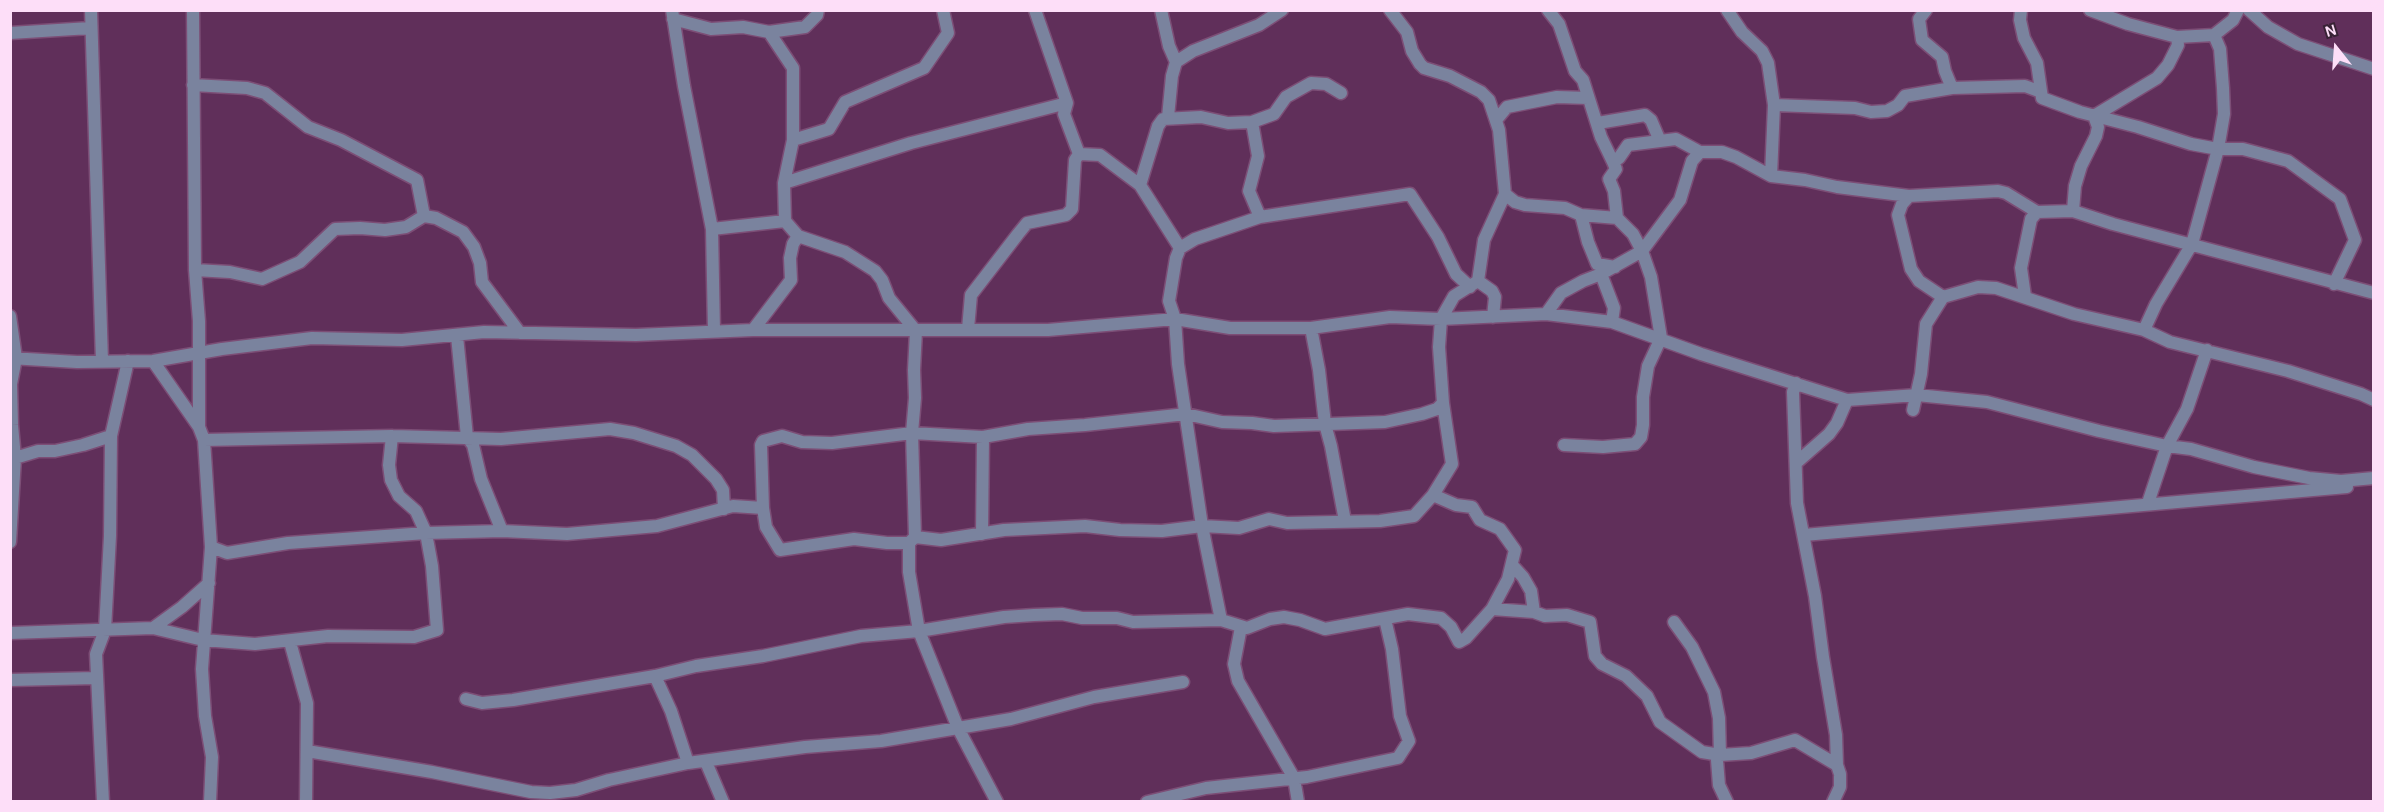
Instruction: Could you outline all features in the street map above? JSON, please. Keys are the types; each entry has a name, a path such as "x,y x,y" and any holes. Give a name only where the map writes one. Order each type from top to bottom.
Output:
{"street":[{"path":"91,10 102,362"},
{"path":"194,10 195,270 199,353 199,427"},
{"path":"714,331 712,229 684,86 673,15 711,28 743,27 769,32 805,27 817,15 818,10"},
{"path":"793,140 829,129 845,102 924,68 948,33 943,10"},
{"path":"1035,10 1067,103 1064,114 1079,154"},
{"path":"1161,10 1169,45 1176,62 1172,76 1168,117"},
{"path":"1176,62 1193,51 1259,25 1282,10"},
{"path":"1390,10 1407,32 1412,51 1424,68 1450,76 1481,92 1489,100 1497,119 1505,194 1484,240 1474,284 1454,296 1441,319 1439,347 1443,403 1452,464 1432,495 1414,516 1380,521 1287,523 1269,519 1239,528 1202,526 1162,531 1085,526 1004,530 941,540 887,543 854,539 780,550 766,527 763,508 761,445 763,441 782,436 802,442 832,443 912,433 983,437 1028,429 1186,414 1222,422 1274,426 1385,422 1422,414 1437,409 1443,403"},
{"path":"1548,10 1559,24 1575,71 1583,80 1601,137 1614,162 1616,169 1609,179 1614,191 1617,218 1633,234 1642,251 1651,277 1661,338 1648,366 1643,397 1643,425 1641,437 1635,444 1603,447 1564,445"},
{"path":"1727,10 1742,32 1762,51 1768,63 1774,105 1771,176"},
{"path":"1926,10 1919,19 1922,40 1942,57 1944,71 1952,88"},
{"path":"2021,10 2020,20 2024,38 2037,63 2042,98 2094,116 2191,144 2218,149 2243,149 2288,161 2340,199 2355,240 2334,284"},
{"path":"2090,10 2128,24 2177,37 2214,35 2233,20 2238,10"},
{"path":"2249,10 2268,27 2298,44 2373,69"},
{"path":"10,33 90,28"},
{"path":"769,32 793,68 793,140 784,183 785,221 798,236 845,252 874,271 882,280 889,298 916,331 912,433 912,540 909,572 919,631 958,728 997,801"},
{"path":"2144,330 2156,304 2192,244 2218,149 2224,114 2220,49 2214,35"},
{"path":"2094,116 2157,78 2168,65 2178,45 2177,37"},
{"path":"1140,185 1158,126 1163,119 1201,117 1228,123 1252,122 1274,114 1286,97 1311,83 1326,84 1341,93"},
{"path":"193,85 247,88 265,93 308,127 341,140 417,180 424,216"},
{"path":"1774,105 1880,112 1898,105 1905,96 1952,88 2025,86 2041,92"},
{"path":"1497,119 1507,107 1557,97 1588,98"},
{"path":"784,183 911,143 1067,103"},
{"path":"1598,123 1644,115 1651,120 1660,141"},
{"path":"2073,211 2075,186 2098,127 2094,116"},
{"path":"1252,122 1257,156 1249,190 1260,217"},
{"path":"1614,162 1620,158 1628,145 1676,139 1700,152 1722,152 1736,157 1771,176 1857,190 1909,196 1998,191 2006,193 2037,212 2073,211 2113,224 2373,293"},
{"path":"1546,314 1561,293 1642,251 1680,200 1692,161 1700,152"},
{"path":"1079,154 1100,155 1140,185 1180,248"},
{"path":"968,328 971,295 1027,223 1066,215 1072,209 1075,160 1079,154"},
{"path":"1221,620 1202,526 1178,364 1175,320 1169,301 1176,258 1180,248 1196,239 1260,217 1410,194 1438,237 1456,274 1492,291 1495,297 1493,317"},
{"path":"1505,194 1515,202 1565,208 1581,215 1617,218"},
{"path":"1909,196 1902,204 1898,215 1911,269 1919,281 1943,297"},
{"path":"2025,296 2021,268 2031,219 2037,212"},
{"path":"1581,215 1597,264 1614,267"},
{"path":"195,270 230,272 262,279 300,262 334,230 360,228 385,230 406,227 424,216 436,218 463,232 474,247 480,263 482,282 520,333"},
{"path":"712,229 785,221"},
{"path":"753,330 791,280 790,258 793,244 798,236"},
{"path":"1601,274 1614,308 1612,322"},
{"path":"1913,410 1926,324 1943,297 1978,287 1995,288 2025,296 2074,314 2144,330 2170,342 2288,371 2361,394 2373,400"},
{"path":"14,358 77,362 153,361 312,338 402,340 484,332 636,335 753,330 916,331 968,328 1048,330 1175,320 1230,328 1311,328 1390,317 1441,319 1546,314 1612,322 1701,354 1847,400 1917,395 1988,402 2025,413 2167,446 2191,449 2254,467 2309,478 2341,481 2373,479"},
{"path":"10,316 14,358 11,384 11,425 15,458 10,542"},
{"path":"1311,328 1319,370 1325,424 1345,521"},
{"path":"456,336 467,437 473,445 482,479 502,531"},
{"path":"2148,503 2167,446 2187,409 2207,350"},
{"path":"103,801 96,654 105,630 110,536 111,436 128,361"},
{"path":"153,361 199,427 204,440 211,547 203,640 205,716 212,757 210,801"},
{"path":"1796,383 1793,392 1797,503 1836,735 1840,787 1833,801"},
{"path":"1796,463 1829,434 1837,423 1847,400"},
{"path":"204,440 392,436 501,439 610,429 634,433 676,447 692,455 716,479 723,490 724,509"},
{"path":"15,458 38,451 55,451 83,445 111,436"},
{"path":"10,633 153,628 203,640 255,644 290,642 328,636 414,637 437,630 432,566 426,533 416,511 399,496 391,480 389,465 392,436"},
{"path":"982,534 983,437"},
{"path":"1804,535 2346,487 2364,484 2373,479"},
{"path":"466,699 482,703 513,699 655,676 696,666 763,656 861,636 919,631 1004,617 1034,615 1062,614 1082,618 1117,618 1134,622 1221,620 1247,628 1270,619 1284,617 1325,629 1408,614 1441,618 1451,627 1459,642 1466,638 1492,609 1508,579 1513,566 1515,550 1500,528 1479,520 1472,507 1456,505 1432,495"},
{"path":"211,547 227,553 288,543 426,533 502,531 567,534 657,526 734,506 763,508"},
{"path":"1513,566 1523,576 1531,591 1534,612"},
{"path":"153,628 209,583"},
{"path":"1492,609 1534,612 1545,616 1567,615 1590,622 1595,656 1602,664 1626,676 1647,696 1660,722 1702,752 1720,755 1751,753 1795,740 1837,765"},
{"path":"1147,801 1206,788 1294,778 1398,758 1409,741 1400,716 1392,649 1385,619"},
{"path":"1674,622 1692,647 1714,692 1719,718 1720,755 1717,760 1719,785 1727,801"},
{"path":"1241,627 1234,664 1238,681 1294,778 1298,801"},
{"path":"290,642 307,704 306,801"},
{"path":"655,676 671,711 688,763"},
{"path":"10,680 96,678"},
{"path":"307,751 432,772 531,792 549,793 576,790 609,780 688,763 805,747 881,741 1011,719 1094,697 1183,682"},
{"path":"706,762 723,801"}]}
